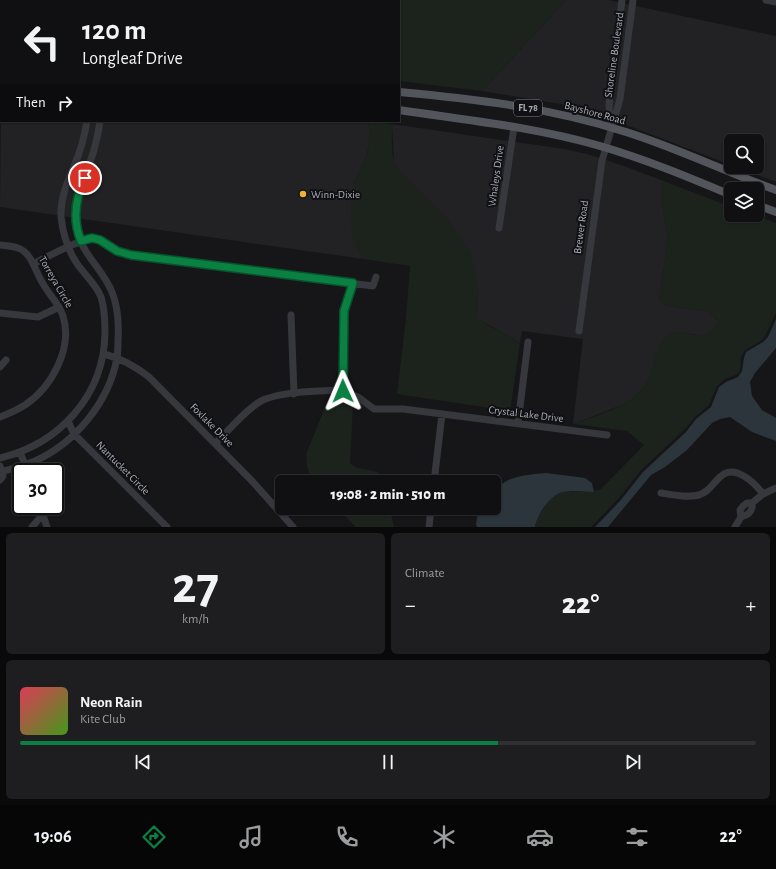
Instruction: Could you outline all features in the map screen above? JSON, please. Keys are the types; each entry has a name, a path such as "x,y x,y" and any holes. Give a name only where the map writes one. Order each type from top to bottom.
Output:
{"main road":[{"name":"Bayshore Road","path":"400,92 513,105 574,117 665,146 776,190"},
{"name":"FL 78","path":"400,110 558,135 605,148 674,172 724,192"},
{"path":"764,208 776,212"}],"street":[{"name":"Shoreline Boulevard","path":"610,128 610,92 622,0"},
{"name":"Shoreline Boulevard","path":"610,128 620,99 633,0"},
{"path":"766,0 776,2"},
{"path":"0,458 20,452 48,438 68,421 80,407 91,389 104,354 104,307 98,290 78,265 68,247 63,231 61,211 66,186 80,151 87,122"},
{"path":"35,463 74,434 86,420 100,400 109,382 117,357 118,322 115,300 102,273 87,255 77,232 75,213 77,198 91,161 100,122"},
{"name":"Whaleys Drive","path":"499,228 514,127"},
{"name":"Brewer Road","path":"579,331 602,161 610,128"},
{"path":"61,211 75,213"},
{"path":"33,264 81,241 92,238 100,240 117,251 131,255 373,286 376,277"},
{"name":"Torreya Circle","path":"0,245 19,248 26,253 43,285 59,307 64,320 65,333 63,350 54,372 47,384 30,401 20,408 0,417"},
{"path":"343,391 344,311 353,283"},
{"path":"0,313 38,317 59,307"},
{"path":"291,315 294,394"},
{"path":"518,423 528,342"},
{"name":"Foxlake Drive","path":"104,354 117,357 149,377 270,499 293,527"},
{"path":"0,367 6,360"},
{"name":"Crystal Lake Drive","path":"216,443 257,404 274,397 294,394 343,391 358,397 374,409 403,409 608,435"},
{"path":"435,475 442,414"},
{"name":"Nantucket Circle","path":"68,421 74,434 167,527"},
{"path":"20,452 25,463"},
{"path":"0,480 2,478 1,470 12,469"},
{"path":"661,493 686,496 699,495 710,488 719,477 731,471 738,473 749,480 763,494"},
{"path":"735,527 741,517 747,516 750,513 752,502 763,494 776,488"},
{"path":"32,527 42,515"},
{"path":"43,515 46,526"},
{"path":"429,527 430,515"}],"shaded area":[{"path":"400,0 566,0 482,91 400,81"},
{"path":"566,0 608,0 776,36 776,182 755,174 764,174 764,134 724,134 724,162 629,126 561,104 482,91"},
{"path":"1,122 368,122 370,135 367,155 353,185 357,249 363,259 0,207"},
{"path":"368,122 392,124 393,154 395,165 398,170 448,220 470,253 475,270 478,293 477,317 486,324 520,343 510,411 397,394 406,319 410,266 363,259 352,236 351,207 353,185 367,155 370,135"},
{"path":"392,124 564,149 587,154 661,180 661,198 668,239 659,299 667,306 708,311 717,320 717,325 708,334 703,336 678,332 654,365 651,376 644,387 635,397 622,405 573,424 583,339 522,331 520,343 477,317 478,293 448,220 398,170 394,163"},
{"path":"661,180 724,204 724,222 764,222 764,219 776,223 776,313 762,340 744,351 741,358 740,371 736,375 725,379 717,386 709,405 641,470 618,499 591,527 535,527 536,521 550,499 557,494 564,492 585,492 601,489 644,445 627,431 573,424 612,410 630,400 638,393 649,379 660,344 669,334 680,332 703,335 710,332 717,325 717,320 708,311 667,306 659,299 668,239 661,198"},
{"path":"776,319 776,348 755,373 750,382 752,396 762,410 776,418 776,441 752,432 730,417 720,419 712,423 687,450 665,467 651,475 608,527 595,527 620,501 643,472 686,432 696,419 711,407 719,387 738,377 742,371 746,352 763,342 768,337"},
{"path":"328,400 353,404 350,463 359,468 375,471 382,475 311,475 307,464 307,452"},
{"path":"546,473 585,478 592,483 594,492 571,491 559,493 548,502 542,510 535,527 477,527 478,515 501,515 501,485 509,480 528,475"},
{"path":"344,515 391,515 394,527 356,527"}],"place":[{"name":"Winn-Dixie","path":"303,194"}],"route":[{"path":"85,178 75,205 75,221 77,232 81,241 92,238 100,240 124,254 353,283 344,311 342,344 343,391"}]}
